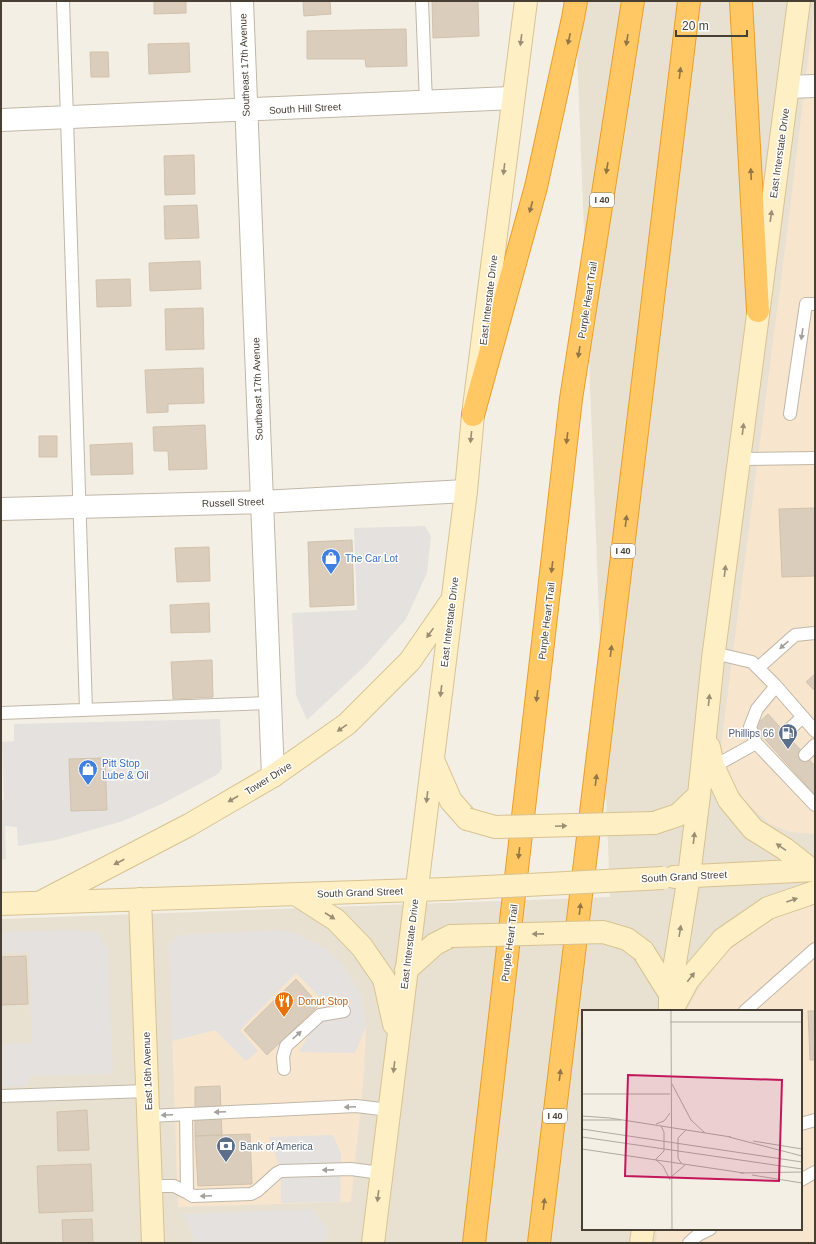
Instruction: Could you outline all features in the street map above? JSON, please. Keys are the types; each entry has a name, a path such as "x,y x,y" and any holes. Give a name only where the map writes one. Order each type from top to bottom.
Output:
{"highway":[{"path":"473,415 536,187 576,1"},
{"name":"Purple Heart Trail","path":"474,1243 571,399 633,1"},
{"name":"I 40","path":"539,1243 688,1"},
{"path":"741,1 758,311"}],"main road":[{"name":"East Interstate Drive","path":"372,1243 466,491 473,415 526,1"},
{"name":"East Interstate Drive","path":"670,1005 689,876 714,653 799,1"},
{"name":"Tower Drive","path":"41,902 189,825 273,776 347,724 410,661 452,601"},
{"path":"706,729 713,767 729,800 753,829 785,849 814,870"},
{"path":"432,759 450,801 467,818 495,827 654,823 678,815 699,795"},
{"name":"South Grand Street","path":"1,904 447,889 814,870"},
{"path":"406,970 435,944 450,936 603,932 627,940 643,951 670,1005 688,980 723,939 768,908 815,892"},
{"path":"297,895 336,920 362,947 384,979 398,1040"},
{"name":"East 16th Avenue","path":"140,899 153,1243"},
{"path":"641,1243 643,1230"}],"street":[{"name":"Southeast 17th Avenue","path":"242,1 273,776"},
{"path":"788,88 815,86"},
{"name":"South Hill Street","path":"1,120 246,111 513,98"},
{"name":"Russell Street","path":"1,510 262,502 466,491"}],"lane":[{"path":"62,1 68,118 86,710"},
{"path":"422,1 426,102"},
{"path":"790,414 806,304 815,304"},
{"path":"739,459 815,458"},
{"path":"758,668 795,635 815,633"},
{"path":"714,653 752,662 776,686 815,731"},
{"path":"776,686 757,709 750,727 764,747 808,793 815,805"},
{"path":"1,714 269,703"},
{"path":"785,733 802,717"},
{"path":"805,755 815,745"},
{"path":"713,767 764,747"},
{"path":"746,1010 815,949"},
{"path":"284,1069 283,1057 286,1046 320,1015 344,1011"},
{"path":"1,1096 147,1091"},
{"path":"148,1116 356,1106 389,1110"},
{"path":"186,1114 188,1193"},
{"path":"802,1124 815,1120"},
{"path":"151,1186 174,1186 193,1196 251,1194 281,1171 351,1169 381,1173"},
{"path":"802,1179 815,1172"},
{"path":"689,1243 708,1230"}],"shaded area":[{"path":"575,1 815,1 815,1243 1,1243 1,919 610,897"},
{"path":"815,2 815,834 790,832 770,824 754,810 743,799 727,772 721,746"},
{"path":"425,526 431,536 427,573 406,619 366,665 307,720 296,695 292,613 357,610 354,528"},
{"path":"220,719 222,768 218,774 164,803 123,821 56,840 18,846 17,827 5,826 6,859 1,860 1,800 4,800 2,742 14,741 14,724"},
{"path":"815,899 815,1243 656,1243 657,1230 802,1230 802,1010 687,1010 711,967 725,949 772,915"},
{"path":"77,930 97,932 108,948 113,1074 31,1076 24,1086 1,1087 1,1044 32,1043 29,952 1,953 1,932"},
{"path":"276,930 295,933 327,949 344,967 361,995 366,1026 364,1074 351,1202 178,1207 169,944 179,935"},
{"path":"276,930 295,933 327,949 344,967 361,995 366,1026 355,1053 299,1052 324,1008 323,1001 296,973 240,1030 258,1051 246,1061 215,1030 172,1041 169,944 179,935"},
{"path":"333,1135 341,1154 340,1202 281,1203 281,1171 269,1137"},
{"path":"311,1209 329,1231 323,1243 192,1243 194,1237 183,1214"}],"building":[{"path":"154,1 186,1 186,13 154,14"},
{"path":"303,1 330,1 331,14 304,16"},
{"path":"432,1 478,1 479,36 433,38"},
{"path":"406,29 407,66 366,67 365,59 307,59 307,31"},
{"path":"189,43 190,72 149,74 148,44"},
{"path":"90,52 108,52 109,77 91,77"},
{"path":"194,155 195,194 165,195 164,156"},
{"path":"197,205 199,238 165,239 164,206"},
{"path":"200,261 201,289 150,291 149,263"},
{"path":"130,279 131,306 97,307 96,280"},
{"path":"203,308 204,349 166,350 165,309"},
{"path":"203,368 204,403 168,404 168,412 147,413 145,370"},
{"path":"205,425 207,469 169,470 168,451 154,451 153,427"},
{"path":"39,436 57,436 57,457 39,457"},
{"path":"132,443 133,474 91,475 90,445"},
{"path":"815,508 815,576 782,577 779,509"},
{"path":"352,540 354,605 310,607 308,542"},
{"path":"209,547 210,581 177,582 175,548"},
{"path":"209,603 210,632 171,633 170,605"},
{"path":"212,660 213,697 173,699 171,662"},
{"path":"815,674 815,691 806,682"},
{"name":"Phillips 66","path":"768,714 815,766 815,795 754,727"},
{"path":"105,758 107,810 71,811 69,759"},
{"path":"26,956 28,1004 1,1005 1,957"},
{"path":"296,979 319,1005 267,1055 244,1030"},
{"path":"808,1011 815,1011 815,1060 810,1060"},
{"path":"220,1086 222,1135 195,1136 195,1087"},
{"path":"87,1110 89,1150 58,1151 57,1112"},
{"path":"250,1134 252,1184 198,1186 195,1136"},
{"path":"91,1164 93,1211 39,1213 37,1166"},
{"path":"92,1219 93,1243 63,1243 62,1220"}],"place":[{"name":"The Car Lot","path":"331,575"},
{"name":"Phillips 66","path":"788,750"},
{"name":"Pitt Stop Lube & Oil","path":"88,786"},
{"name":"Donut Stop","path":"284,1018"},
{"name":"Bank of America","path":"226,1163"}]}
